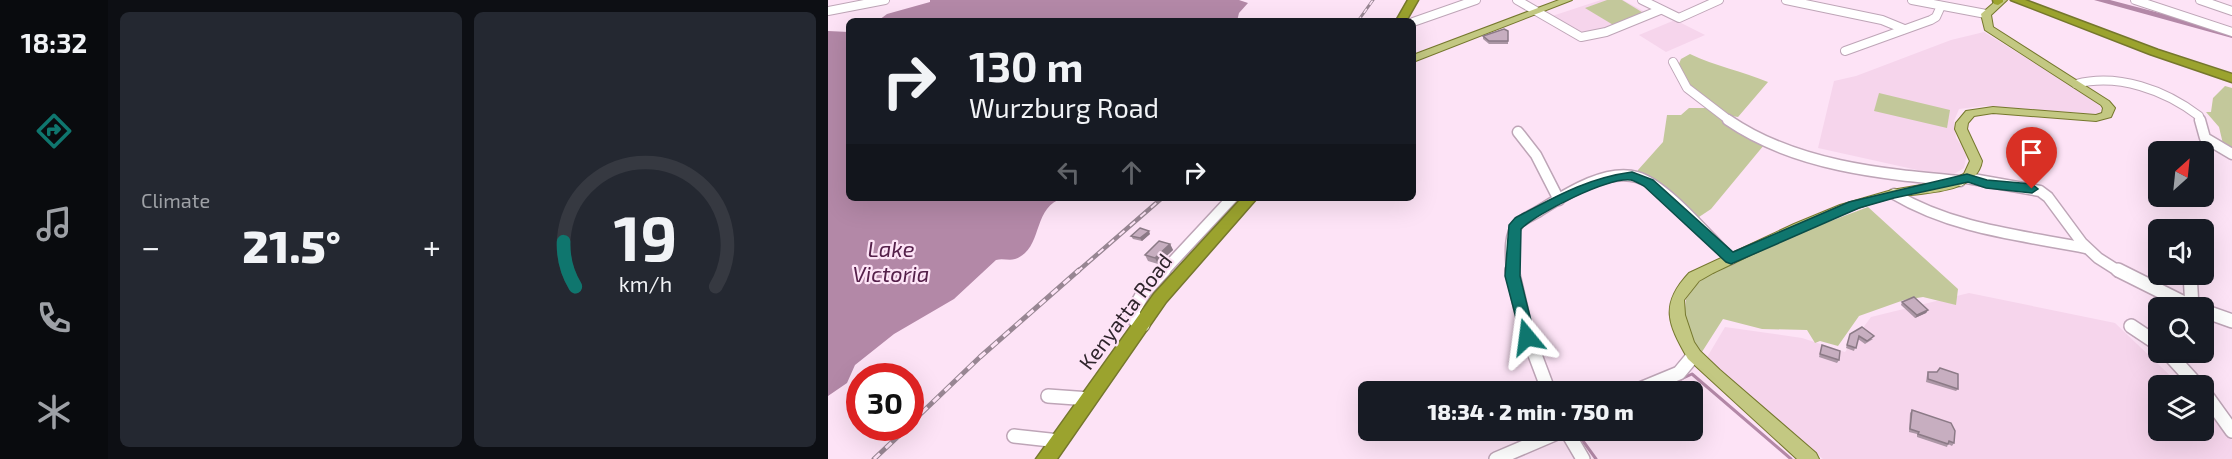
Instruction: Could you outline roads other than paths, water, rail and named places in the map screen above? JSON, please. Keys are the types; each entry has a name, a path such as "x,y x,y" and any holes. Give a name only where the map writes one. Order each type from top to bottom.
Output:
{"highway":[{"path":"1403,18 1413,0"},
{"path":"2001,3 2033,6 2154,52 2232,78"},
{"name":"Kenyatta Road","path":"1046,459 1166,291 1247,201"}],"main road":[{"path":"1416,58 1568,0"},
{"path":"1810,459 1694,355 1680,330 1677,300 1681,291 1694,277 1854,205 1894,194 1964,180 1975,168 1976,161 1961,129 1965,118 1970,114 1993,110 2096,118 2107,115 2109,108 2105,103 1991,31 1986,25 2001,3"}],"street":[{"path":"828,12 885,0"},
{"path":"1416,21 1476,0"},
{"path":"1517,0 1581,37 1606,33 1660,10"},
{"path":"1647,1 1660,10 1679,18 1719,0"},
{"path":"1786,0 1808,2 1882,20 1904,29"},
{"path":"1912,0 1941,6 2001,3"},
{"path":"2135,0 2232,32"},
{"path":"2199,0 2232,11"},
{"path":"1845,51 1936,17 1941,6"},
{"path":"1673,62 1680,82 1699,99 1731,123 1772,146 1833,165 1964,180 2042,192 2086,248 2121,272 2172,297"},
{"path":"2076,84 2107,79 2146,90 2179,103 2199,116 2205,138 2232,154"},
{"path":"1518,132 1536,155 1559,200"},
{"path":"1544,381 1522,320 1513,276 1513,230 1516,225 1584,188 1627,176 1640,178 1660,192 1731,259"},
{"path":"1894,194 1919,210 1963,226 2086,248"},
{"path":"1143,325 1135,320 1133,311 1144,292 1229,201"},
{"path":"2214,315 2232,321"},
{"path":"2131,326 2148,337"},
{"path":"1660,381 1679,373 1694,355"},
{"path":"2177,363 2188,375"},
{"path":"1048,396 1090,399"},
{"path":"2214,406 2232,431"},
{"path":"1014,436 1059,441"},
{"path":"1496,459 1539,441"},
{"path":"1572,441 1583,459"}],"water":[{"path":"930,0 1239,0 1248,3 1238,18 882,18 887,14 930,2"},
{"name":"Lake Victoria","path":"828,31 846,32 846,201 1057,201 1046,210 1030,247 1024,254 1013,260 996,260 954,299 894,334 858,363 846,363 846,384 828,396"}],"waterway":[{"path":"2099,0 2232,35"},
{"path":"1677,381 1692,374 1700,381"},
{"path":"1703,383 1791,459"},
{"path":"1583,441 1596,459"}],"railway":[{"path":"1360,18 1373,0"},
{"path":"1077,272 1159,201"},
{"path":"924,411 980,357 1079,270"},
{"path":"874,459 893,441"}]}
